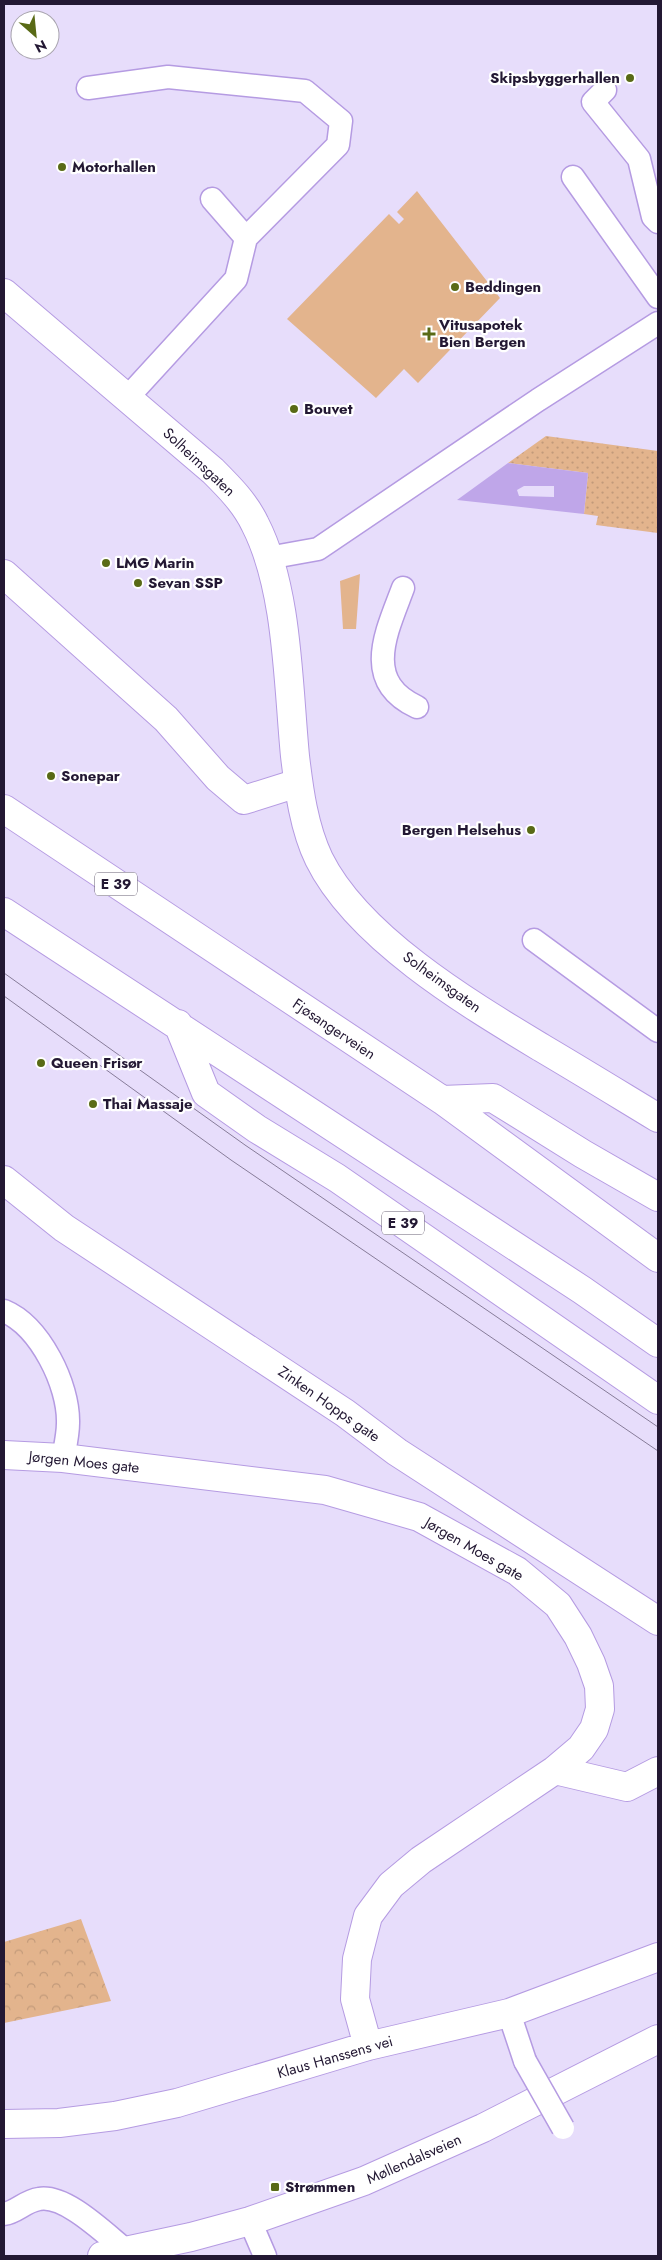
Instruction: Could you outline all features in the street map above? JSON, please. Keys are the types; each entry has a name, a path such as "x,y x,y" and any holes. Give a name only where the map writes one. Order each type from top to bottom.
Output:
{"main road":[{"name":"Solheimsgaten","path":"4,293 213,471 237,495 255,523 268,558 280,606 298,783 307,824 319,858 339,890 374,930 419,968 490,1017 658,1118"},
{"path":"4,574 166,720 218,778 244,800 298,783"},
{"name":"Fjøsangerveien","path":"4,809 442,1100 658,1258"},
{"name":"E 39","path":"4,912 178,1024 582,1290 658,1343"},
{"name":"E 39","path":"178,1024 206,1093 257,1129 337,1178 658,1400"},
{"path":"442,1100 493,1098 583,1154 658,1197"},
{"name":"Zinken Hopps gate","path":"4,1180 64,1228 345,1413 397,1452 658,1621"},
{"name":"Jørgen Moes gate","path":"4,1455 63,1458 325,1490 419,1517 517,1571 558,1605 578,1636 592,1663 599,1686 600,1709 594,1729 581,1748 555,1770 422,1860 392,1885 368,1916 357,1959 355,1999 368,2046"},
{"path":"555,1770 627,1787 658,1771"},
{"name":"Klaus Hanssens vei","path":"4,2124 59,2123 115,2116 177,2103 368,2046 509,2013 658,1957"},
{"name":"Møllendalsveien","path":"115,2254 250,2221 364,2182 483,2128 658,2039"}],"lane":[{"path":"88,88 168,77 305,91 341,121 338,145 246,238 236,279 127,398"},
{"path":"604,90 593,102 639,159 653,217 658,222"},
{"path":"573,177 658,297"},
{"path":"212,199 246,238"},
{"path":"268,558 318,549 538,400 658,323"},
{"path":"403,588 383,643 383,667 390,686 400,700 417,707"},
{"path":"534,940 658,1031"},
{"path":"4,1311 33,1334 49,1355 60,1379 66,1403 68,1423 63,1458"},
{"path":"509,2013 525,2061 563,2128"},
{"name":"Møllendalsveien","path":"4,2214 13,2212 31,2200 41,2198 62,2202 76,2210 115,2254"},
{"path":"250,2221 265,2256"}],"green space":[{"path":"417,191 500,298 418,383 404,369 376,398 287,319 389,214 399,224 404,219 397,212"},
{"path":"546,436 658,451 658,533 596,525 598,516 584,514 588,473 508,463"},
{"path":"360,574 356,629 343,629 340,581"},
{"path":"81,1919 111,2001 4,2023 4,1942"}],"shaded area":[{"path":"508,463 588,473 584,514 457,500","holes":["524,486 554,486 554,497 519,496 517,490"]}],"tram line":[{"path":"4,973 245,1145 658,1427"},
{"path":"4,996 231,1160 658,1451"}],"place":[{"name":"Skipsbyggerhallen","path":"630,78"},
{"name":"Motorhallen","path":"62,167"},
{"name":"Beddingen","path":"455,287"},
{"name":"Vitusapotek Bien Bergen","path":"429,334"},
{"name":"Bouvet","path":"294,409"},
{"name":"LMG Marin","path":"106,563"},
{"name":"Sevan SSP","path":"138,583"},
{"name":"Sonepar","path":"51,776"},
{"name":"Bergen Helsehus","path":"531,830"},
{"name":"Queen Frisør","path":"41,1063"},
{"name":"Thai Massaje","path":"93,1104"},
{"name":"Strømmen","path":"275,2187"}]}
